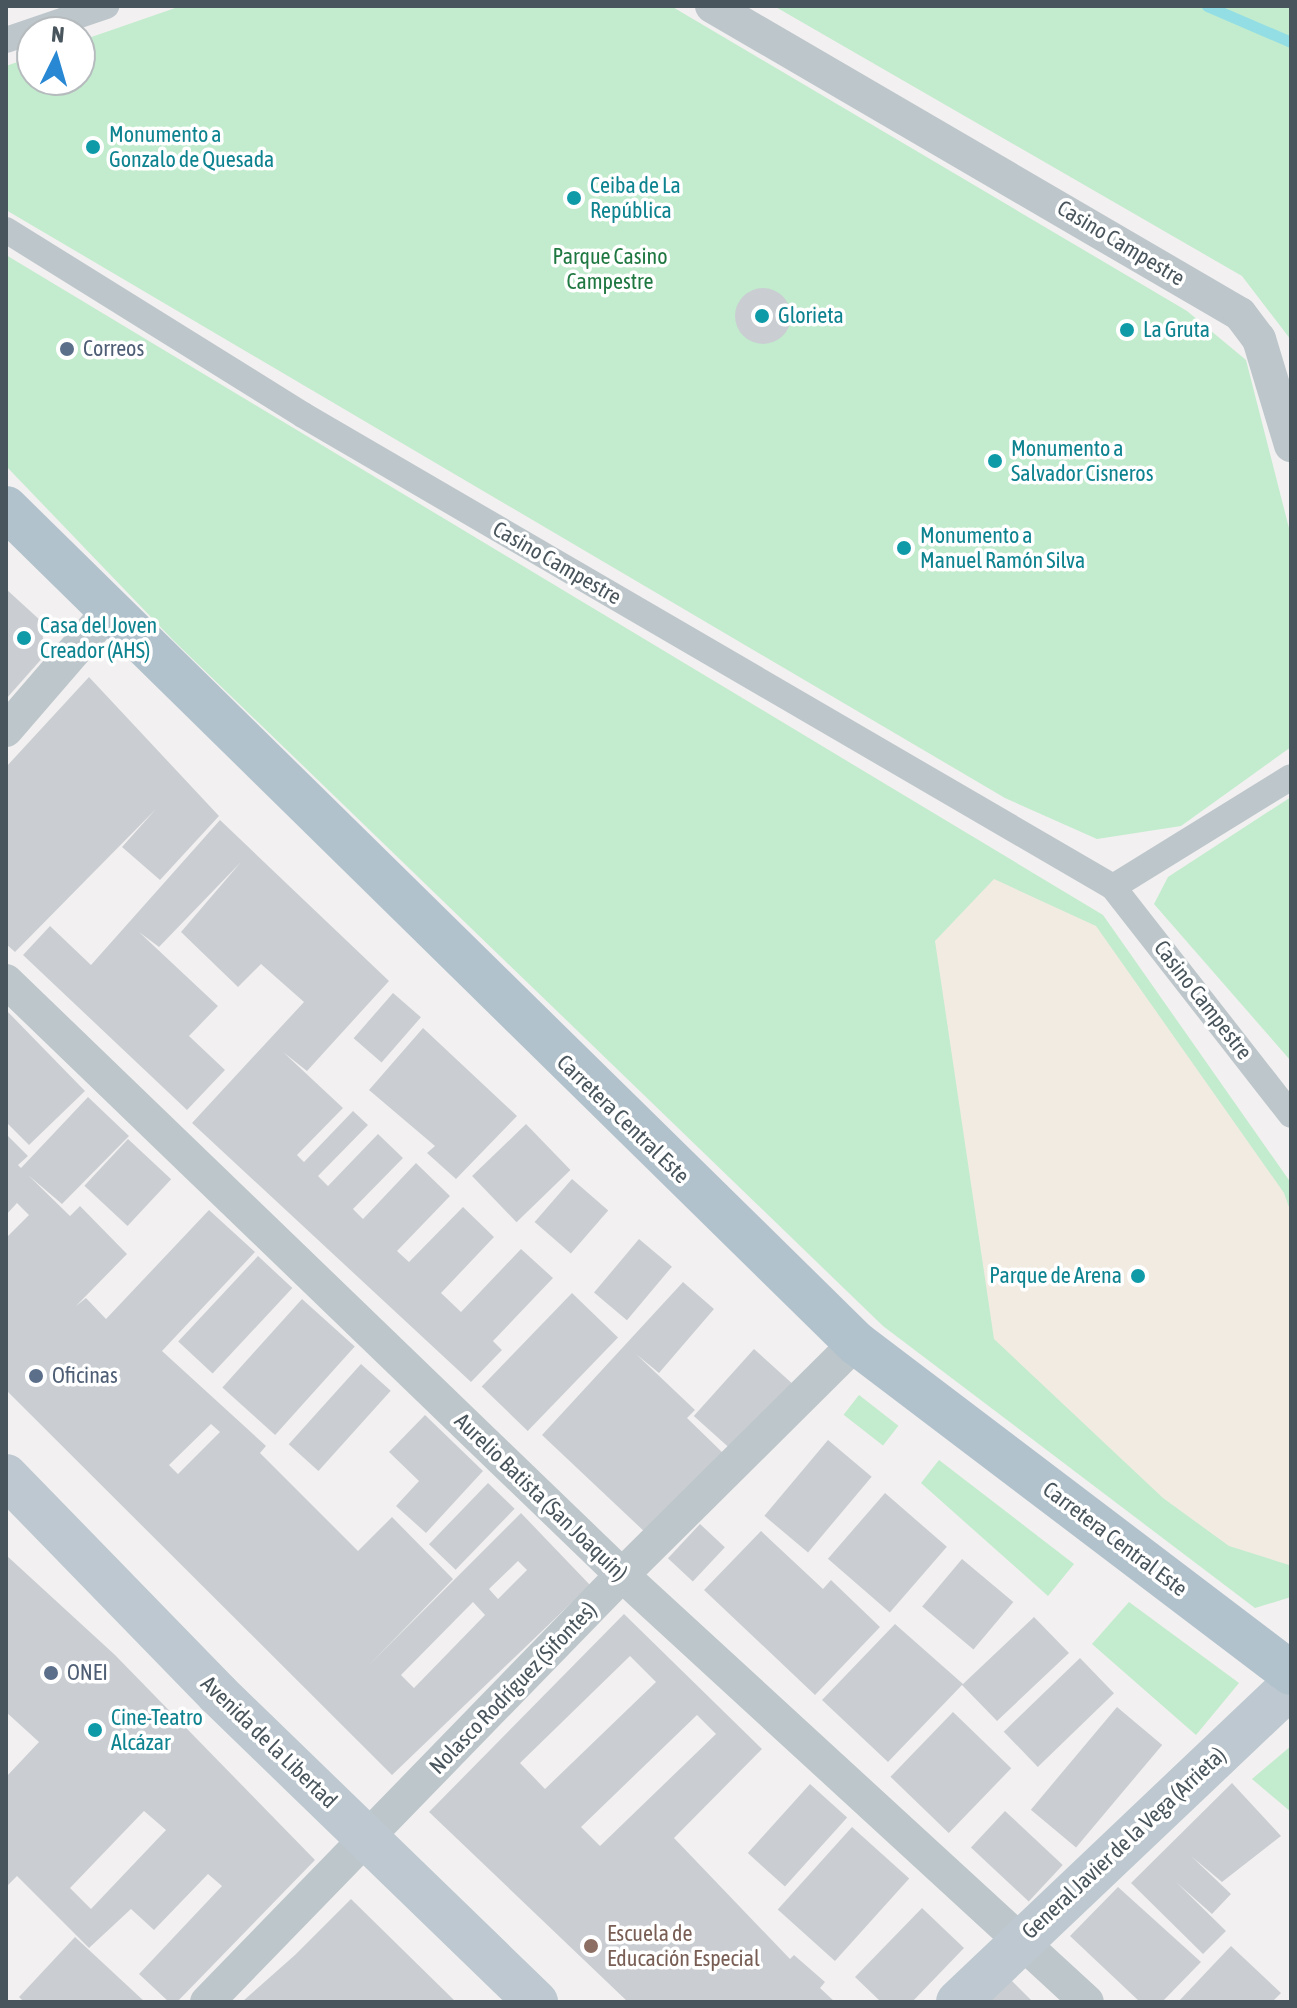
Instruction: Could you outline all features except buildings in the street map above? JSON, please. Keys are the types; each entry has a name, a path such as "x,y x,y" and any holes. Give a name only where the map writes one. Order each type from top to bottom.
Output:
{"main road":[{"name":"Carretera Central Este","path":"6,508 108,612 856,1343 1291,1673"},
{"name":"Avenida de la Libertad","path":"6,1476 536,2002"},
{"path":"1231,1627 1291,1636"},
{"name":"General Javier de la Vega (Arrieta)","path":"958,2002 1291,1686"}],"street":[{"path":"6,40 106,6"},
{"name":"Casino Campestre","path":"712,6 1240,314 1259,339 1291,445"},
{"name":"Casino Campestre","path":"6,230 303,415 1113,887 1291,1115"},
{"path":"6,730 108,612"},
{"path":"1113,887 1291,777"},
{"name":"Aurelio Batista (San Joaquín)","path":"6,981 622,1575 1087,2002"},
{"name":"Nolasco Rodríguez (Sifontes)","path":"207,2002 622,1575 856,1343"}],"green space":[{"name":"Parque Casino Campestre","path":"181,6 671,6 1187,311 1246,360 1291,536 1291,747 1181,826 1097,839 1005,798 6,210 6,66 16,63 16,96 96,96 96,35"},
{"path":"774,6 1291,6 1291,340 1242,276"},
{"path":"6,255 1103,915 1291,1183 1291,1597 1255,1608 883,1326 174,641 6,466"},
{"path":"1291,797 1291,1061 1154,904 1168,877"},
{"path":"859,1395 898,1426 883,1445 844,1415"},
{"path":"939,1460 1074,1564 1048,1596 921,1483"},
{"path":"1129,1602 1239,1683 1196,1735 1092,1644"},
{"path":"1291,1746 1291,1812 1252,1779"}],"sand":[{"name":"Parque de Arena","path":"994,879 1096,926 1284,1193 1291,1213 1289,1565 1229,1546 1163,1498 994,1339 935,941"}],"waterway":[{"path":"1207,6 1291,42"}],"place":[{"name":"Monumento a Gonzalo de Quesada","path":"93,147"},
{"name":"Ceiba de La República","path":"574,198"},
{"name":"Glorieta","path":"762,316"},
{"name":"La Gruta","path":"1127,330"},
{"name":"Correos","path":"67,349"},
{"name":"Monumento a Salvador Cisneros","path":"995,461"},
{"name":"Monumento a Manuel Ramón Silva","path":"904,548"},
{"name":"Casa del Joven Creador (AHS)","path":"24,638"},
{"name":"Parque de Arena","path":"1138,1276"},
{"name":"Oficinas","path":"36,1376"},
{"name":"ONEI","path":"51,1673"},
{"name":"Cine-Teatro Alcázar","path":"95,1730"},
{"name":"Escuela de Educación Especial","path":"591,1946"}]}
